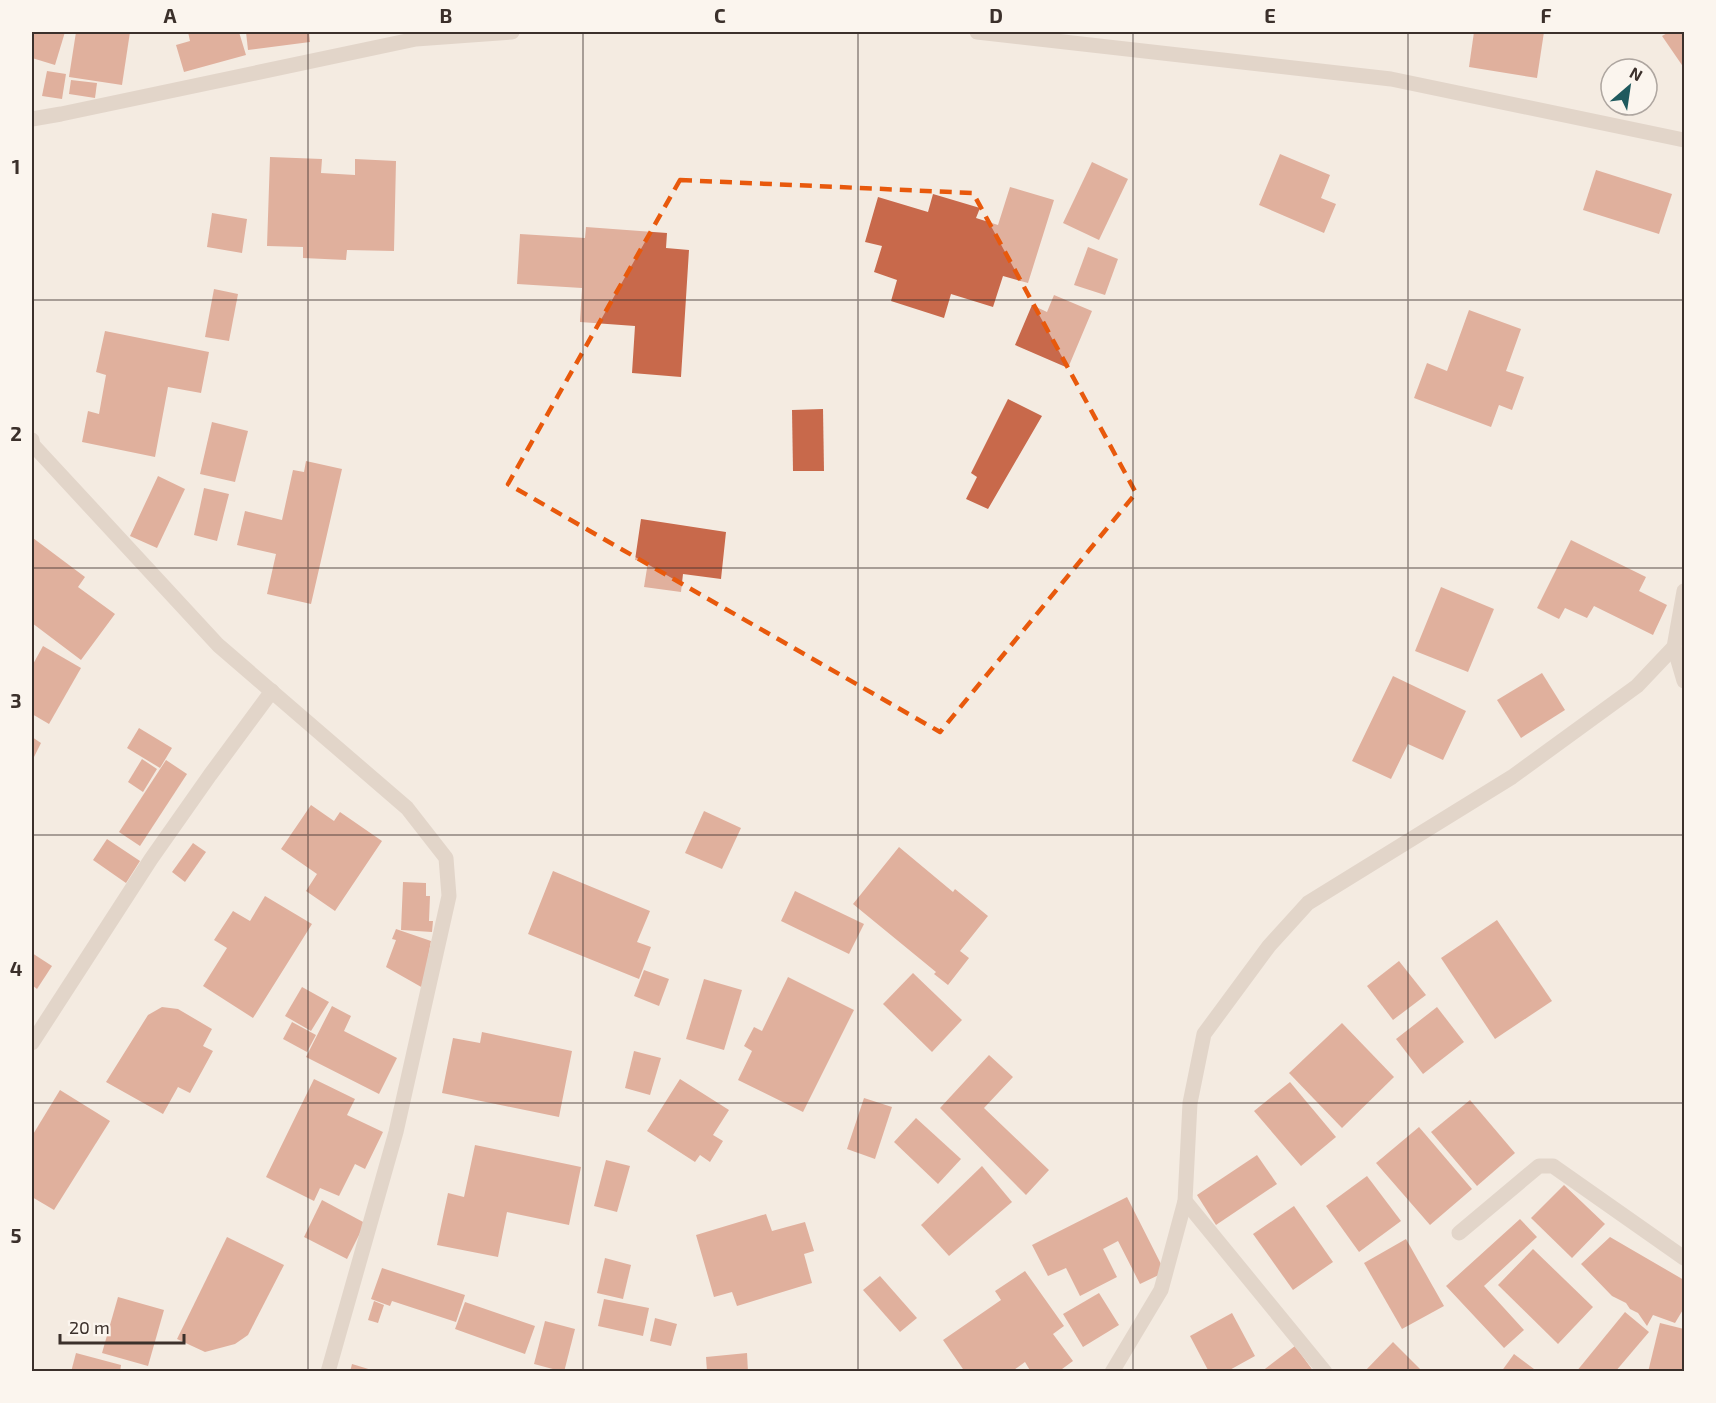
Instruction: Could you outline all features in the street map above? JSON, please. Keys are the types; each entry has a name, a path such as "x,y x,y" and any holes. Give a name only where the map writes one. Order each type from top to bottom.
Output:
{"street":[{"path":"32,119 411,35 512,32"},
{"path":"977,32 1391,79 1684,140"},
{"path":"32,445 218,645 407,808 446,858 449,896 396,1132 328,1371"},
{"path":"1684,591 1674,647 1684,681"},
{"path":"1112,1371 1161,1290 1185,1202 1190,1103 1204,1034 1269,946 1308,903 1512,777 1637,686 1674,647"},
{"path":"32,1043 152,859 272,691"},
{"path":"1459,1233 1539,1166 1553,1166 1684,1258"},
{"path":"1185,1202 1325,1371"}],"highlighted area":[{"path":"680,180 973,193 1136,493 940,732 508,484"}],"building":[{"path":"32,32 65,32 55,65 32,58"},
{"path":"76,32 130,32 122,85 69,77"},
{"path":"188,32 239,32 246,55 184,72 176,45 190,41"},
{"path":"246,32 309,32 310,42 248,50"},
{"path":"1474,32 1544,32 1537,78 1469,67"},
{"path":"1669,32 1684,32 1684,68 1662,36"},
{"path":"47,71 66,74 62,99 42,96"},
{"path":"71,80 97,83 95,98 69,94"},
{"path":"1280,154 1330,175 1321,198 1336,204 1324,233 1259,205"},
{"path":"270,157 322,159 321,173 355,175 355,159 396,161 394,251 347,250 346,260 303,258 303,247 267,246"},
{"path":"1092,162 1128,179 1099,240 1063,223"},
{"path":"1596,170 1672,194 1659,234 1583,210"},
{"path":"1010,187 1054,200 1028,283 1003,276 993,307 951,294 944,318 891,301 897,280 874,272 882,246 865,242 878,197 928,212 933,194 980,208 976,218 998,225"},
{"path":"212,213 247,219 242,253 207,247"},
{"path":"586,227 667,233 666,248 689,250 681,377 632,373 635,326 580,322 582,288 517,284 520,234 585,238"},
{"path":"1088,247 1118,259 1105,295 1074,285"},
{"path":"214,289 238,294 229,341 205,337"},
{"path":"1054,295 1092,311 1068,368 1015,345 1032,305 1047,312"},
{"path":"1469,310 1521,329 1506,371 1524,377 1512,410 1499,405 1491,427 1414,398 1427,363 1447,371"},
{"path":"105,331 209,352 201,393 168,387 155,457 82,442 88,411 99,414 106,375 96,372"},
{"path":"1008,399 1042,416 988,509 966,499 977,477 971,473"},
{"path":"823,409 824,471 793,471 792,410"},
{"path":"212,422 248,431 235,482 200,474"},
{"path":"306,461 342,469 311,604 267,594 276,554 237,545 245,511 282,520 293,470 304,472"},
{"path":"158,476 185,489 157,548 130,536"},
{"path":"204,488 229,494 217,541 194,535"},
{"path":"641,519 726,532 721,579 683,574 681,592 644,587 648,562 635,560"},
{"path":"33,538 85,577 78,587 115,614 81,660 32,623"},
{"path":"1571,540 1646,577 1639,591 1667,605 1653,635 1594,606 1587,618 1565,608 1559,619 1537,608"},
{"path":"1441,587 1494,609 1468,672 1415,651"},
{"path":"43,646 81,668 49,724 32,714 32,666"},
{"path":"1542,673 1565,710 1521,738 1497,700"},
{"path":"1393,676 1466,711 1443,760 1408,744 1391,779 1352,761"},
{"path":"139,728 172,748 160,768 127,748"},
{"path":"32,737 41,743 32,761"},
{"path":"142,759 157,769 143,792 128,782"},
{"path":"166,760 187,774 140,846 119,832"},
{"path":"311,805 334,821 340,812 382,841 335,911 306,891 317,874 281,849"},
{"path":"704,811 741,828 722,869 685,853"},
{"path":"107,839 140,861 126,883 93,860"},
{"path":"193,843 206,852 185,882 172,872"},
{"path":"899,847 953,892 955,889 988,916 960,951 969,958 948,985 934,974 936,972 853,904"},
{"path":"553,871 650,911 637,942 651,947 639,979 528,934"},
{"path":"403,882 426,883 426,896 430,896 429,921 433,921 432,932 401,930"},
{"path":"795,891 864,924 849,954 781,921"},
{"path":"265,896 312,924 253,1018 203,986 227,948 214,940 233,911 250,921"},
{"path":"1497,920 1552,1001 1495,1039 1441,958"},
{"path":"396,929 431,941 423,988 386,967 396,940 392,939"},
{"path":"32,953 52,966 37,989 32,985"},
{"path":"1399,961 1426,995 1393,1020 1367,986"},
{"path":"644,970 669,979 659,1006 634,996"},
{"path":"913,973 962,1020 932,1052 883,1004"},
{"path":"788,977 854,1010 803,1112 738,1080 752,1051 744,1046 754,1027 762,1031"},
{"path":"704,979 742,990 724,1050 686,1039"},
{"path":"302,987 329,1002 311,1031 285,1016"},
{"path":"332,1006 351,1016 344,1031 397,1058 379,1094 306,1057"},
{"path":"162,1007 178,1009 212,1029 203,1046 213,1051 190,1093 178,1087 163,1114 106,1082 148,1015"},
{"path":"1437,1007 1464,1042 1423,1074 1396,1039"},
{"path":"292,1022 316,1035 307,1052 283,1039"},
{"path":"1342,1023 1394,1077 1342,1128 1289,1073"},
{"path":"482,1032 572,1051 559,1117 442,1093 453,1038 480,1043"},
{"path":"634,1051 661,1058 650,1095 625,1088"},
{"path":"989,1055 1013,1077 984,1108 1049,1170 1026,1195 940,1108"},
{"path":"314,1079 355,1099 347,1115 383,1132 365,1169 355,1164 339,1196 320,1188 314,1201 266,1177"},
{"path":"680,1079 729,1110 713,1135 723,1141 710,1162 700,1155 695,1162 647,1131"},
{"path":"1290,1082 1336,1137 1301,1166 1254,1111"},
{"path":"60,1090 110,1121 54,1210 32,1197 32,1136"},
{"path":"864,1098 892,1107 875,1159 847,1149"},
{"path":"1470,1100 1515,1153 1477,1186 1431,1132"},
{"path":"916,1118 961,1159 938,1184 894,1142"},
{"path":"1419,1127 1472,1189 1430,1225 1376,1163"},
{"path":"475,1145 581,1167 569,1225 507,1212 498,1257 437,1245 448,1193 464,1197"},
{"path":"1257,1155 1277,1184 1216,1225 1197,1195"},
{"path":"606,1160 630,1166 617,1212 594,1206"},
{"path":"982,1166 1012,1202 949,1256 921,1225"},
{"path":"1367,1176 1401,1221 1359,1252 1326,1206"},
{"path":"1564,1185 1605,1224 1572,1258 1531,1218"},
{"path":"1127,1197 1165,1272 1140,1284 1118,1241 1103,1249 1117,1277 1080,1296 1066,1268 1048,1276 1032,1245"},
{"path":"322,1200 365,1223 347,1259 304,1237"},
{"path":"1294,1206 1333,1262 1293,1290 1253,1234"},
{"path":"766,1214 772,1231 805,1222 814,1251 804,1254 812,1283 737,1306 732,1292 714,1297 696,1235"},
{"path":"1520,1219 1537,1237 1484,1286 1524,1330 1504,1348 1446,1286"},
{"path":"227,1237 284,1265 248,1335 235,1344 205,1352 177,1339"},
{"path":"1610,1237 1684,1280 1684,1308 1675,1323 1653,1315 1647,1326 1638,1313 1630,1309 1626,1303 1612,1296 1581,1264"},
{"path":"1406,1239 1444,1306 1402,1329 1364,1263"},
{"path":"1533,1249 1593,1307 1558,1344 1498,1285"},
{"path":"605,1258 631,1265 623,1299 597,1293"},
{"path":"382,1268 465,1295 456,1322 392,1301 390,1306 371,1299"},
{"path":"1025,1271 1064,1326 1053,1334 1073,1361 1058,1372 1031,1372 1025,1362 1011,1372 965,1372 943,1340 1001,1300 995,1291"},
{"path":"880,1276 917,1318 900,1332 863,1290"},
{"path":"1099,1293 1119,1325 1083,1347 1063,1314"},
{"path":"118,1297 164,1310 148,1366 102,1353"},
{"path":"604,1299 649,1308 643,1336 598,1326"},
{"path":"374,1301 384,1305 378,1323 368,1320"},
{"path":"465,1302 535,1326 525,1354 455,1329"},
{"path":"1625,1312 1649,1332 1615,1372 1576,1372"},
{"path":"1232,1313 1255,1356 1226,1372 1209,1372 1190,1336"},
{"path":"655,1318 677,1324 671,1346 650,1341"},
{"path":"545,1321 575,1329 564,1372 534,1364"},
{"path":"1660,1323 1684,1329 1684,1372 1648,1372"},
{"path":"1393,1342 1423,1372 1364,1372"},
{"path":"1295,1346 1314,1372 1261,1372"},
{"path":"76,1353 121,1365 120,1372 71,1372"},
{"path":"747,1353 748,1372 707,1372 706,1357"},
{"path":"1514,1354 1538,1372 1501,1372"},
{"path":"352,1364 375,1371 375,1372 350,1372"}]}
